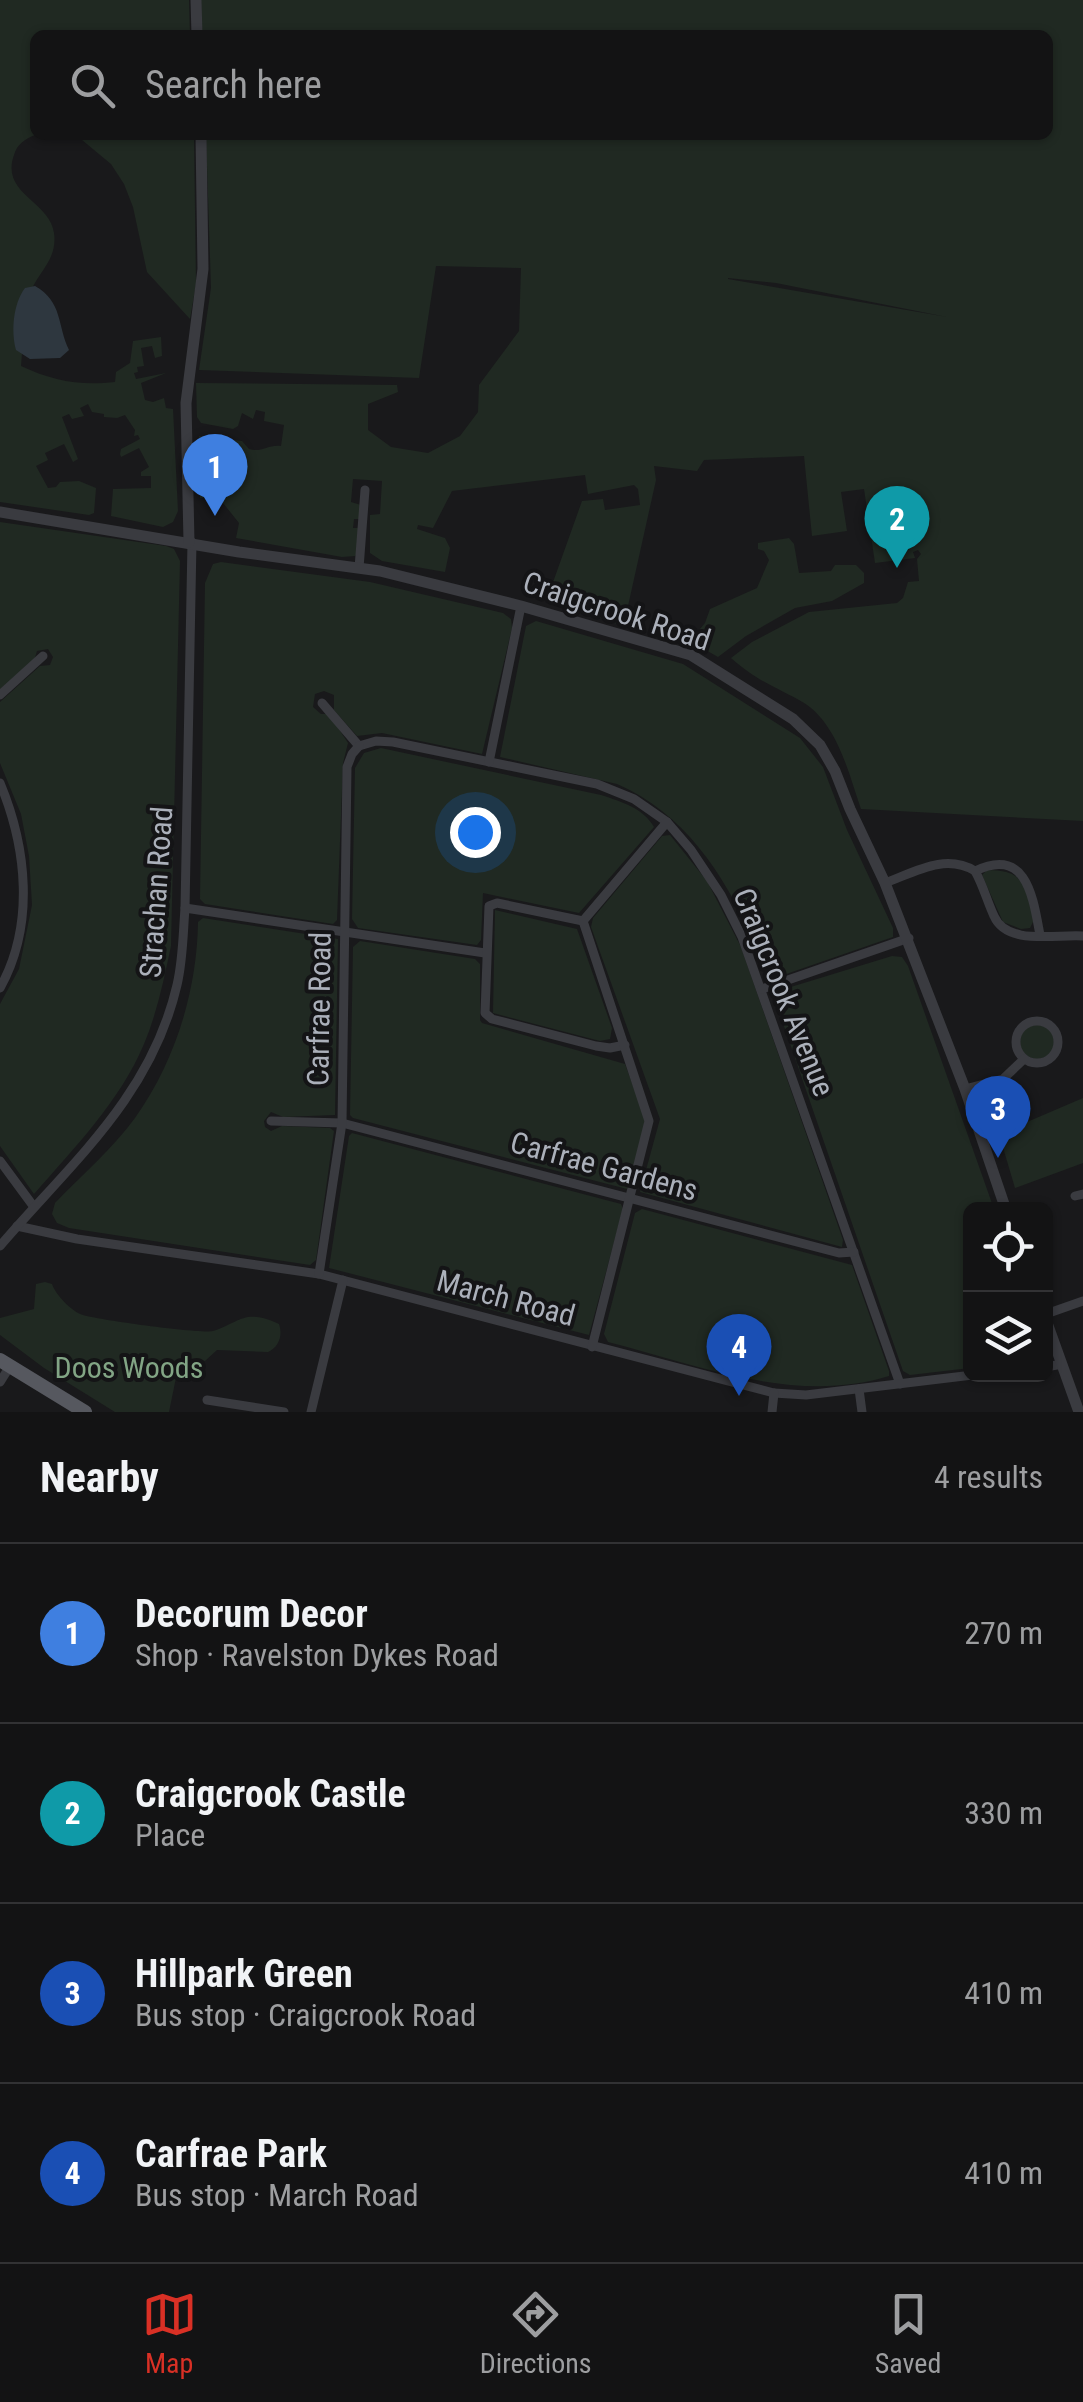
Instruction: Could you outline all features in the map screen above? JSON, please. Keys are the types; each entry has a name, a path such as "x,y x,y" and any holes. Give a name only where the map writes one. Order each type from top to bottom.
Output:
{"main road":[{"path":"2,1362 85,1412"}],"street":[{"path":"196,0 198,30"},
{"path":"191,542 186,403 203,269 200,140"},
{"path":"359,568 365,490"},
{"name":"Craigcrook Road","path":"0,512 359,568 521,606 691,655 794,719 820,745 831,763 885,883 1003,1202"},
{"name":"Strachan Road","path":"0,1246 97,1139 137,1084 161,1033 178,982 184,908 191,542"},
{"path":"489,762 521,606"},
{"path":"0,695 43,656"},
{"path":"322,703 360,746"},
{"name":"Craigcrook Avenue","path":"360,746 393,742 606,787 666,822 700,862 742,937 762,989 900,1384"},
{"name":"Carfrae Road","path":"319,1274 342,1123 348,767 360,746"},
{"path":"0,783 13,820 24,889 18,941 0,988"},
{"path":"583,921 666,822"},
{"path":"885,883 944,862 962,864 976,871 998,923 1013,933 1083,936"},
{"path":"976,871 994,866 1021,872 1028,884 1040,935"},
{"path":"583,921 491,904 487,910 484,1011 487,1017 604,1048 625,1045"},
{"path":"184,908 486,953"},
{"path":"583,921 649,1121 592,1347"},
{"path":"762,989 908,938"},
{"path":"1035,1021 1050,1026 1058,1038 1052,1056 1039,1063 1024,1058 1016,1046 1019,1031 1035,1021"},
{"path":"964,1088 1003,1079 1024,1058"},
{"name":"Carfrae Gardens","path":"271,1120 342,1123 839,1253 854,1252"},
{"path":"0,1161 34,1207"},
{"name":"March Road","path":"17,1226 76,1239 319,1274 774,1393 806,1395 963,1376"},
{"path":"311,1412 343,1280"},
{"path":"1053,1314 1083,1300"},
{"path":"1053,1338 1079,1412"},
{"path":"0,1382 2,1362"},
{"path":"1053,1366 1062,1364"},
{"path":"859,1389 862,1412"},
{"path":"772,1412 774,1393"},
{"path":"208,1400 284,1412"}],"green space":[{"path":"0,0 189,0 190,30 30,30 30,138 17,148 12,168 19,188 51,222 54,233 50,259 29,296 21,366 67,381 115,382 116,372 130,363 133,341 161,337 162,356 155,358 152,346 141,348 144,366 137,367 138,372 134,373 136,379 166,373 141,383 145,400 164,398 166,408 173,409 178,511 173,522 163,527 111,516 113,489 151,488 151,476 141,476 149,467 139,448 121,457 121,449 140,439 134,436 135,430 125,415 104,417 92,412 88,404 80,408 84,416 62,417 78,459 73,462 64,444 45,453 48,460 36,466 48,488 60,482 79,481 96,488 94,513 0,502"},
{"path":"201,0 1083,0 1083,821 861,809 846,764 823,720 799,700 756,677 731,658 752,642 809,612 897,603 908,582 919,581 918,550 913,552 915,558 875,563 864,489 841,492 847,531 812,536 804,456 704,460 697,471 654,466 656,480 628,606 629,620 617,624 547,599 582,501 603,499 605,510 640,505 634,485 588,494 585,475 452,491 433,528 418,525 417,529 445,538 450,548 445,572 382,561 370,553 370,515 380,514 382,481 353,479 351,502 361,505 361,519 354,519 353,528 361,528 359,552 355,556 236,538 239,523 219,498 200,498 199,436 242,441 249,449 257,450 281,446 284,425 264,421 265,412 256,410 253,419 242,413 233,429 201,423 197,417 196,383 397,385 398,392 368,404 368,430 391,447 428,453 460,436 478,412 479,385 519,331 521,268 436,266 419,378 199,370 211,288 206,140 1053,140 1053,30 202,30","holes":["728,278 776,283 947,317 728,279"]},
{"path":"82,140 194,140 196,284 190,319 147,272 133,207 111,164"},
{"path":"0,522 166,546 174,549 180,561 171,946 163,983 144,1044 122,1085 34,1194 0,1146 0,1004 19,969 32,905 21,814 0,763 0,702 40,666 50,665 53,657 48,649 37,651 34,661 0,691"},
{"path":"789,538 794,544 799,573 856,565 864,573 864,583 832,601 795,608 718,657 690,641 705,623 710,609 757,588 769,560 758,549 758,543"},
{"path":"213,564 370,582 503,613 511,619 482,754 382,733 357,736 334,710 334,695 324,691 315,694 313,707 321,714 329,714 348,743 343,763 337,920 333,924 205,904 200,899 205,583"},
{"path":"536,621 683,664 800,738 823,767 847,830 893,928 893,937 769,980 728,890 699,847 662,811 617,784 500,757 526,626"},
{"path":"381,748 601,795 638,810 654,827 579,913 483,893 481,940 477,945 358,928 352,919 355,768 364,753"},
{"path":"670,835 707,881 741,947 843,1240 842,1247 640,1192 660,1119 591,927 593,918 662,836"},
{"path":"987,870 1009,873 1021,882 1034,920 1030,928 1003,922 982,875"},
{"path":"495,910 577,929 612,1028 610,1039 600,1041 493,1013"},
{"path":"203,918 338,939 335,1115 283,1117 271,1112 264,1121 271,1131 282,1126 334,1131 316,1260 310,1265 69,1228 57,1223 52,1214 55,1203 135,1118 162,1073 188,1000 198,922"},
{"path":"360,941 475,959 480,964 482,1023 625,1064 646,1121 627,1189 353,1118 353,947"},
{"path":"892,956 902,957 908,966 992,1202 963,1202 963,1369 910,1375 903,1371 775,1000 781,990"},
{"path":"1037,1025 1049,1030 1054,1042 1049,1054 1037,1059 1025,1054 1020,1042 1025,1030"},
{"path":"1083,1098 1083,1163 1015,1188 999,1134"},
{"path":"352,1133 621,1204 623,1209 589,1335 329,1268"},
{"path":"642,1209 852,1265 889,1376 854,1384 783,1384 712,1371 608,1342 604,1334 635,1213"},
{"name":"Doos Woods","path":"36,1284 52,1284 60,1297 83,1315 205,1331 258,1317 279,1324 280,1336 268,1352 217,1350 205,1361 183,1357 169,1412 115,1412 0,1335 0,1318 34,1309"}],"shaded area":[{"path":"35,286 50,299 58,315 69,350 60,358 30,359 16,350 13,326 18,302 25,288"}],"place":[{"name":"Decorum Decor","path":"215,516"},
{"name":"Craigcrook Castle","path":"897,568"},
{"name":"Hillpark Green","path":"998,1158"},
{"name":"Carfrae Park","path":"739,1396"}]}
